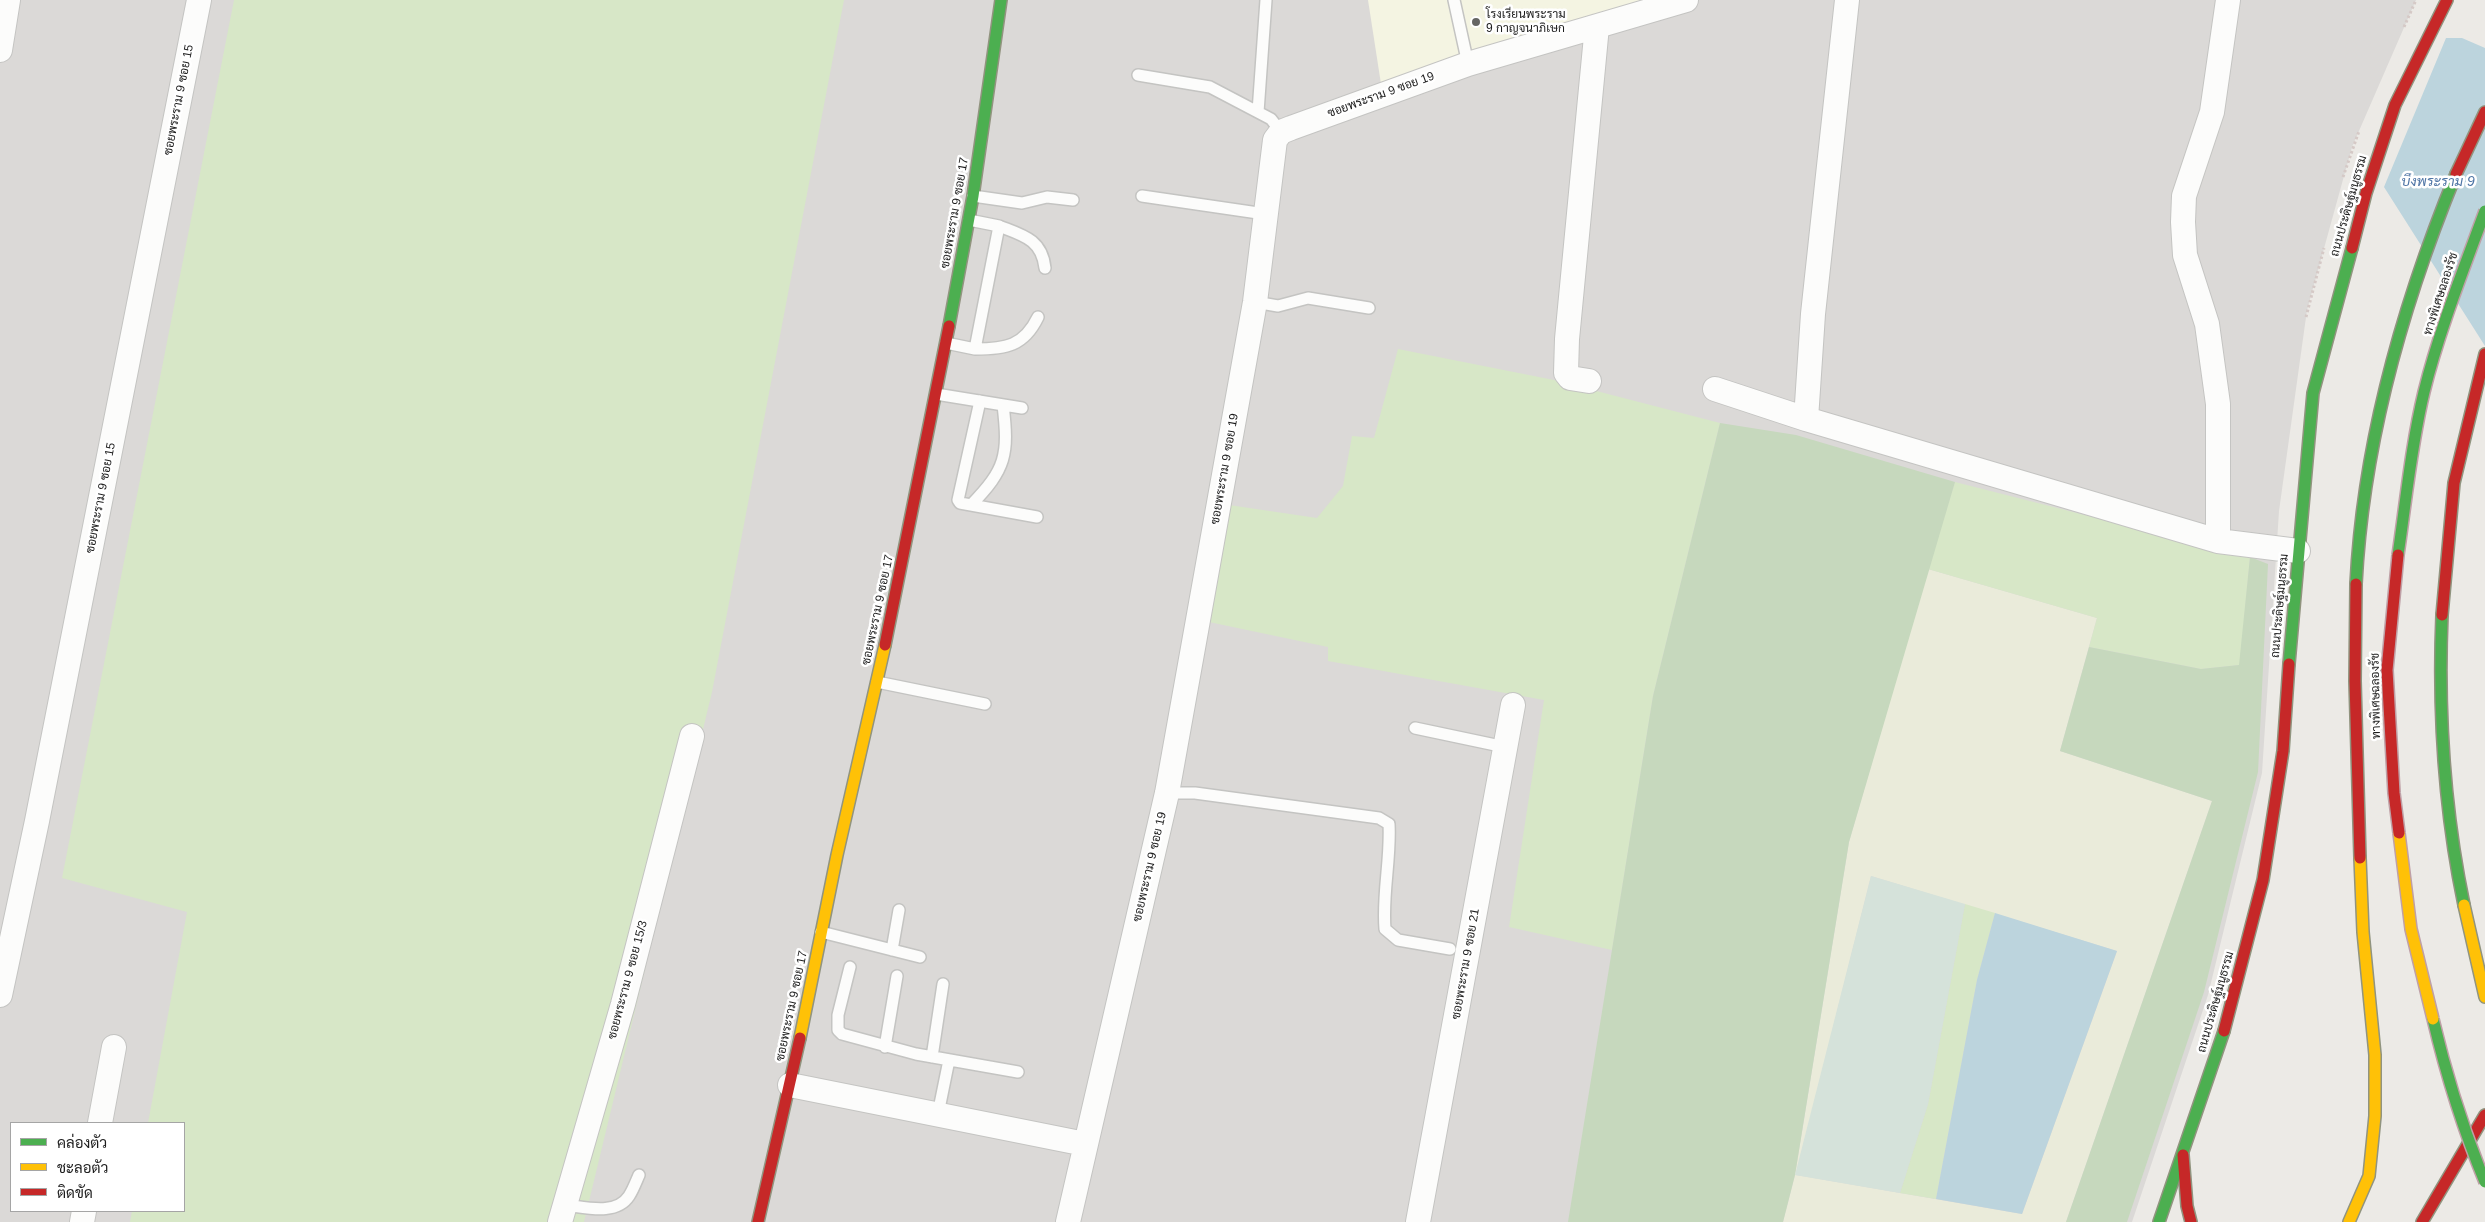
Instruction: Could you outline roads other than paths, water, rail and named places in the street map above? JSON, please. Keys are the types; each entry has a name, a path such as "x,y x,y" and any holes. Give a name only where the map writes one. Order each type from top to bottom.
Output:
{"main road":[{"name":"ซอยพระราม 9 ซอย 17","path":"758,1222 790,1085 821,932 877,682 936,394 973,196 1001,0"},
{"name":"ถนนประดิษฐ์มนูธรรม","path":"2159,1222 2229,1014 2263,880 2283,751 2298,551 2313,393 2366,193 2395,105 2448,0"},
{"path":"2349,1222 2368,1180 2376,1121 2375,1057 2362,934 2356,663 2360,536 2376,431 2408,306 2439,216 2471,139 2485,112"},
{"name":"ทางพิเศษฉลองรัช","path":"2485,211 2455,294 2424,392 2411,462 2396,570 2387,670 2394,793 2411,929 2441,1054 2470,1148 2485,1182"},
{"path":"2485,354 2454,484 2442,590 2440,704 2452,834 2471,944 2485,997"},
{"path":"2427,1220 2485,1115"},
{"path":"2182,1156 2187,1206 2191,1222"}],"street":[{"path":"0,50 8,0"},
{"name":"ซอยพระราม 9 ซอย 15","path":"0,995 37,821 199,0"},
{"name":"ซอยพระราม 9 ซอย 19","path":"1068,1222 1084,1144 1167,793 1255,302 1273,146 1281,132 1468,64 1686,0"},
{"path":"1806,419 1813,314 1847,0"},
{"path":"2218,541 2218,404 2207,324 2185,255 2182,222 2184,196 2212,112 2228,0"},
{"path":"1589,381 1570,378 1566,373 1566,339 1597,26"},
{"path":"1715,388 1806,419 2218,541 2298,551"},
{"name":"ซอยพระราม 9 ซอย 21","path":"1418,1222 1513,705"},
{"name":"ซอยพระราม 9 ซอย 15/3","path":"563,1213 622,1004 692,736"},
{"path":"100,1122 114,1047"},
{"path":"790,1085 1084,1144"}],"lane":[{"path":"1258,112 1266,0"},
{"path":"1454,0 1468,64"},
{"path":"1138,75 1210,87 1271,119 1281,132"},
{"path":"973,196 1022,204 1047,198 1074,200"},
{"path":"1142,196 1265,214"},
{"path":"969,220 999,226 1022,235 1036,245 1043,256 1045,268"},
{"path":"975,349 999,226"},
{"path":"1255,302 1278,306 1308,298 1369,308"},
{"path":"946,343 975,349 999,348 1016,344 1030,333 1038,317"},
{"path":"936,394 1022,408"},
{"path":"980,401 958,500 960,503 1037,517"},
{"path":"971,505 998,472 1004,458 1006,439 1003,405"},
{"path":"877,682 985,704"},
{"path":"1415,728 1506,747"},
{"path":"1167,793 1195,793 1379,818 1389,824 1390,839 1383,912 1385,929 1398,940 1450,949"},
{"path":"892,950 900,910"},
{"path":"821,932 920,957"},
{"path":"850,967 838,1015 838,1030 852,1038 885,1047 1018,1072"},
{"path":"885,1047 897,976"},
{"path":"932,1057 943,984"},
{"path":"938,1114 949,1060"},
{"path":"563,1213 606,1209 622,1204 629,1197 640,1175"}],"water":[{"name":"บึงพระราม 9","path":"2446,38 2462,38 2485,48 2485,346 2384,187"},
{"path":"1995,913 2117,951 2022,1214 1936,1199 1977,980"}],"place":[{"name":"โรงเรียนพระราม 9 กาญจนาภิเษก","path":"1476,22"}]}
